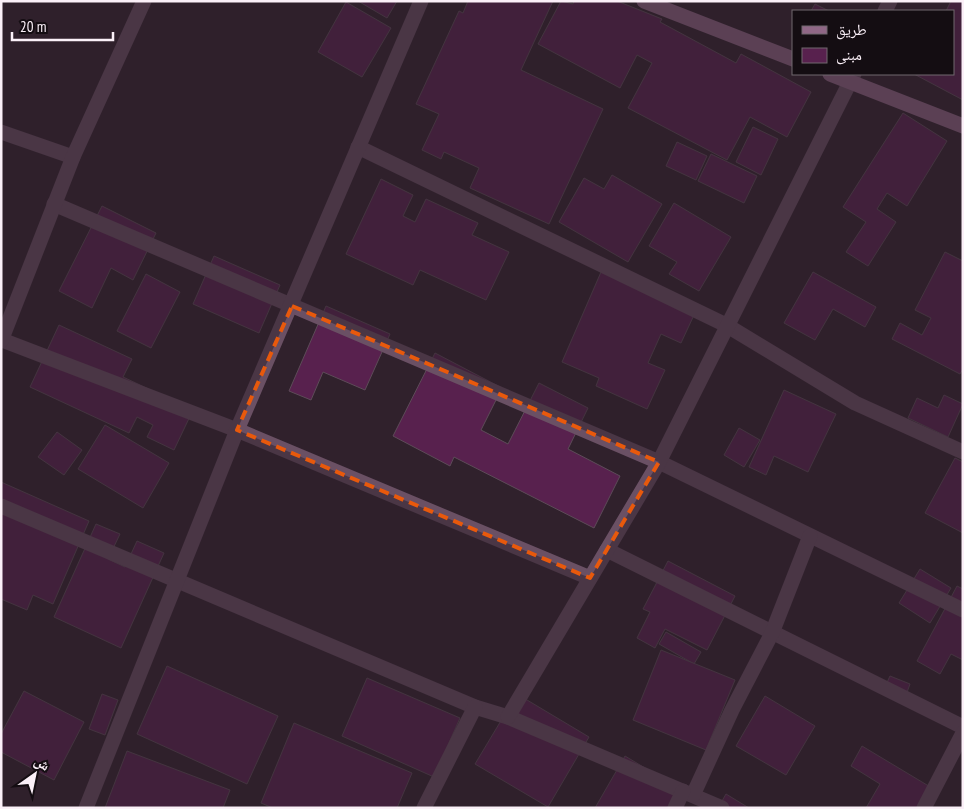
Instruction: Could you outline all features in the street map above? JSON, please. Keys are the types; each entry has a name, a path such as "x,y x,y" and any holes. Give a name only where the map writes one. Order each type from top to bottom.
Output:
{"main road":[{"path":"644,1 792,59"},
{"path":"836,75 852,78 963,126"}],"street":[{"path":"144,1 73,157 2,341 237,430 590,578"},
{"path":"86,808 237,430 292,306 421,1"},
{"path":"508,717 659,462 726,325 852,78"},
{"path":"1,132 73,157"},
{"path":"358,147 726,325 855,403 963,452"},
{"path":"54,204 659,462 963,610"},
{"path":"1,506 475,707 508,717 722,808"},
{"path":"675,808 688,793 772,634 810,536"},
{"path":"607,550 963,728"},
{"path":"424,808 475,707"},
{"path":"924,808 963,733"}],"highlighted area":[{"path":"292,306 659,462 590,578 237,430"}],"building":[{"path":"358,1 397,1 387,18"},
{"path":"468,1 553,1 521,70 603,109 549,224 470,188 479,168 444,152 441,159 422,150 439,114 416,104 459,11 463,13"},
{"path":"561,1 573,4 574,1 617,1 662,19 660,22 736,63 741,54 811,92 787,137 750,117 727,160 628,108 652,63 637,55 620,88 538,44"},
{"path":"951,1 963,1 963,100 916,75 954,75 954,10 946,10"},
{"path":"346,2 391,28 362,77 318,52"},
{"path":"815,4 827,10 812,10"},
{"path":"903,113 947,141 907,206 887,193 877,209 896,222 868,266 846,252 866,222 843,207"},
{"path":"753,127 778,139 761,175 736,162"},
{"path":"677,142 707,156 696,180 666,166"},
{"path":"711,154 757,176 744,203 698,181"},
{"path":"612,175 662,204 628,262 559,222 584,178 604,189"},
{"path":"381,179 413,195 403,216 415,222 426,199 478,223 472,235 509,252 486,300 420,270 413,285 346,254"},
{"path":"674,203 731,237 699,291 669,274 677,262 649,246"},
{"path":"102,206 156,233 133,280 111,268 92,308 59,291"},
{"path":"945,252 963,261 963,369 960,374 892,339 900,323 922,335 931,318 915,310"},
{"path":"214,256 280,285 259,333 193,304"},
{"path":"601,272 694,315 681,343 661,334 648,363 665,370 647,409 596,386 599,378 562,362"},
{"path":"813,272 876,307 865,327 833,309 815,340 784,323"},
{"path":"146,274 180,292 151,348 117,331"},
{"path":"326,306 390,334 365,390 323,372 311,400 289,391"},
{"path":"59,325 132,359 123,377 193,410 174,450 147,437 153,425 137,417 129,433 30,387"},
{"path":"435,353 502,388 481,430 508,444 539,383 588,408 568,449 620,476 594,528 454,457 450,466 393,436"},
{"path":"784,390 836,414 808,472 774,456 766,475 749,467"},
{"path":"944,395 963,404 948,437 908,418 917,398 938,408"},
{"path":"105,425 169,463 143,508 78,469"},
{"path":"739,428 760,440 744,467 724,455"},
{"path":"57,432 82,450 64,475 38,457"},
{"path":"955,458 963,462 963,533 925,513"},
{"path":"1,482 89,521 53,604 33,595 27,610 1,599"},
{"path":"96,524 120,534 108,559 125,567 137,541 164,553 121,648 54,617"},
{"path":"668,561 735,596 707,650 665,629 655,648 637,638 650,612 643,609"},
{"path":"920,569 951,588 930,623 899,603"},
{"path":"957,586 963,589 963,660 951,654 940,674 917,661"},
{"path":"666,632 701,652 694,664 659,644"},
{"path":"661,650 735,680 706,750 633,720"},
{"path":"167,666 278,716 247,784 137,734"},
{"path":"890,676 910,684 905,698 884,689"},
{"path":"367,678 460,718 434,777 342,736"},
{"path":"24,691 84,722 54,780 1,752 1,734"},
{"path":"102,694 118,700 105,735 89,729"},
{"path":"517,694 589,737 548,807 475,764"},
{"path":"765,696 815,726 786,775 736,746"},
{"path":"294,723 412,773 397,808 273,808 261,803"},
{"path":"862,746 932,788 920,808 866,808 880,784 851,766"},
{"path":"127,751 230,790 223,808 105,808"},
{"path":"625,756 680,789 668,808 595,808"},
{"path":"726,794 749,808 718,808"}]}
